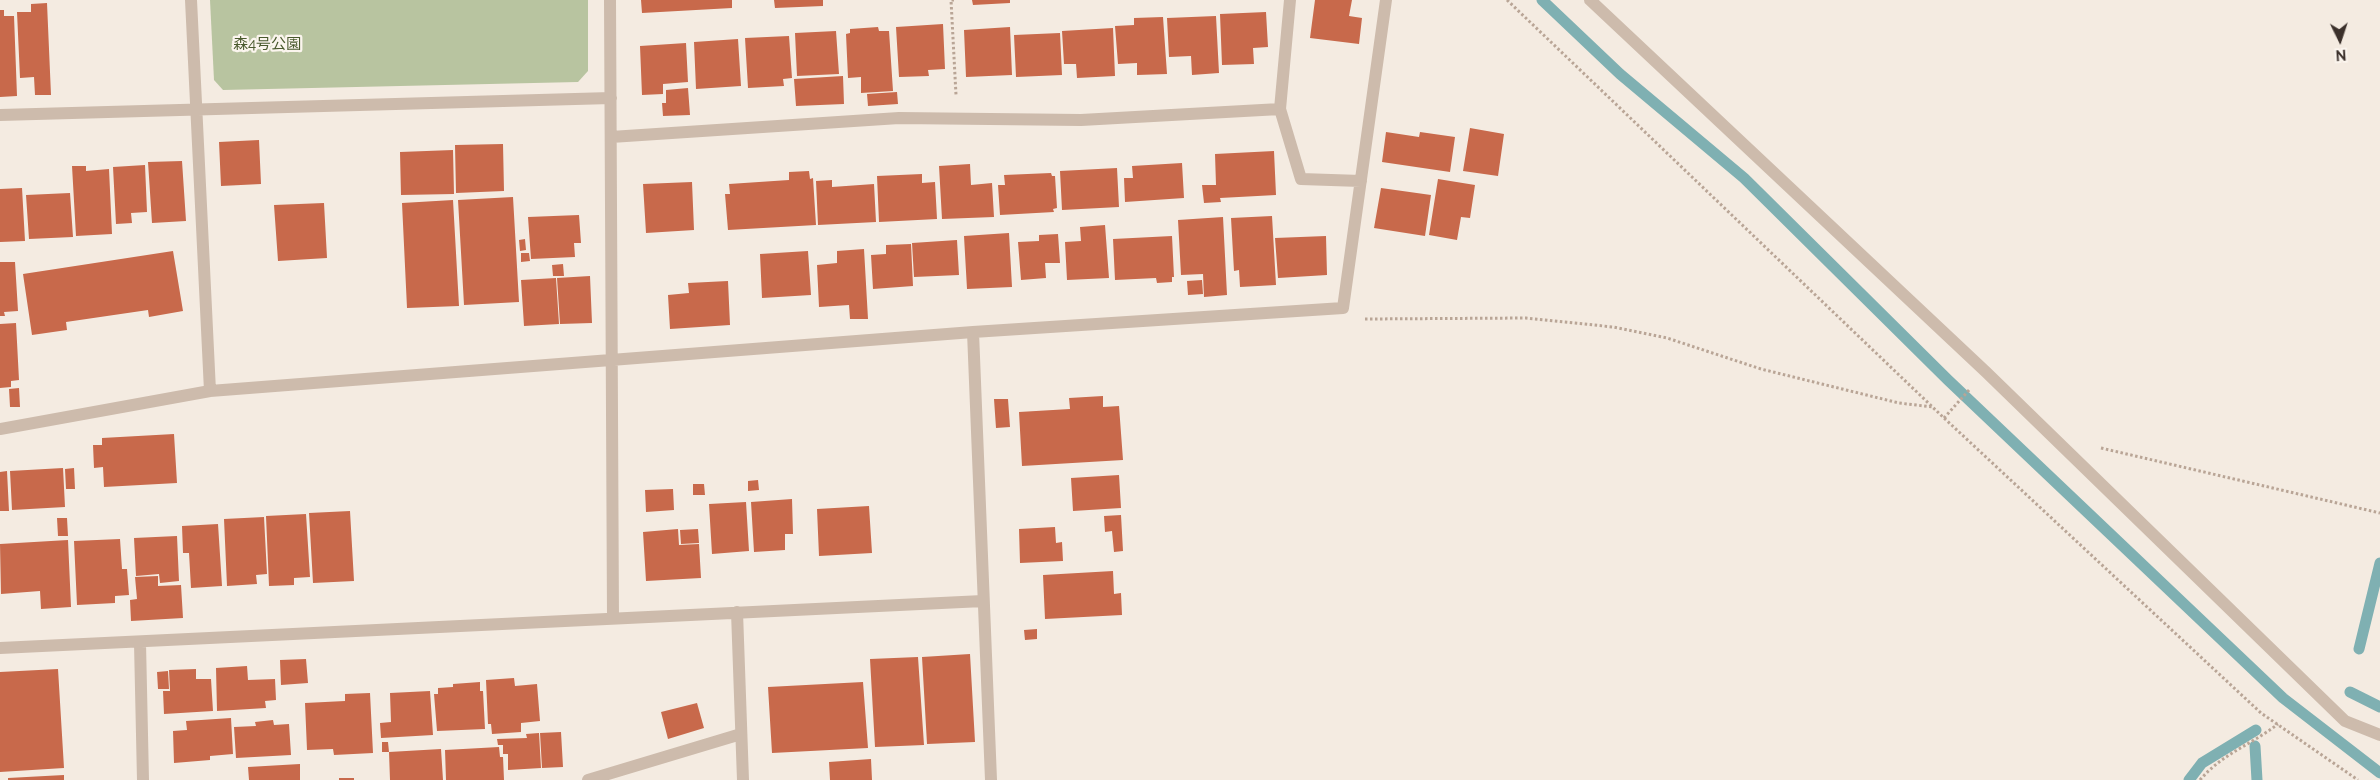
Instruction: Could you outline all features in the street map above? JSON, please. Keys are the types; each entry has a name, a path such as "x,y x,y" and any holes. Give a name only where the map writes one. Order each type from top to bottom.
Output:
{"street":[{"path":"191,0 210,391"},
{"path":"610,0 613,617"},
{"path":"1290,0 1280,109 1301,180 1361,181"},
{"path":"0,429 210,391 973,332 1343,308 1386,0"},
{"path":"1590,0 2068,452 2345,721 2380,735"},
{"path":"0,115 611,98"},
{"path":"611,137 899,118 1081,120 1280,109"},
{"path":"973,332 991,780"},
{"path":"0,648 140,643 613,617 984,601"},
{"path":"737,612 743,780"},
{"path":"140,643 143,780"},
{"path":"588,780 741,734"}],"path":[{"path":"954,0 951,0 958,118"},
{"path":"1507,0 1944,418 2261,713 2358,780"},
{"path":"1343,308 1356,319 1526,318 1613,327 1667,338 1761,369 1899,403 1933,407"},
{"path":"1944,418 1974,385"},
{"path":"2068,452 2078,442 2380,512"},
{"path":"2200,780 2210,768 2247,742 2260,738 2278,724"}],"green space":[{"name":"森4号公園","path":"210,0 588,0 588,71 578,82 223,90 214,80"}],"building":[{"path":"641,0 732,0 732,8 642,13"},
{"path":"774,0 823,0 823,6 775,8"},
{"path":"972,0 1010,0 1010,3 973,5"},
{"path":"1315,0 1352,0 1349,16 1362,18 1359,44 1310,38"},
{"path":"47,3 51,95 35,95 34,77 20,78 17,12 31,12 31,4"},
{"path":"0,10 4,10 4,16 14,16 17,96 0,97"},
{"path":"1266,12 1268,47 1253,48 1254,64 1222,65 1220,14"},
{"path":"1216,16 1219,73 1192,75 1191,56 1169,57 1167,18"},
{"path":"1163,17 1167,74 1137,75 1137,63 1118,64 1115,26 1134,25 1134,18"},
{"path":"943,24 945,69 928,70 929,76 899,77 896,27"},
{"path":"878,27 879,31 889,31 893,91 861,93 861,77 848,78 846,34 850,33 850,29"},
{"path":"1010,27 1012,75 966,77 964,30"},
{"path":"1113,28 1115,76 1077,78 1076,64 1064,64 1062,31"},
{"path":"836,31 839,74 797,76 795,33"},
{"path":"1060,33 1062,75 1016,77 1014,35"},
{"path":"789,36 792,78 783,79 784,86 748,88 745,38"},
{"path":"738,39 741,86 696,89 694,42"},
{"path":"686,43 688,82 663,84 663,94 642,95 640,46"},
{"path":"843,76 844,104 796,106 794,79"},
{"path":"688,88 690,115 663,116 662,103 666,103 666,90"},
{"path":"897,92 898,104 868,106 867,94"},
{"path":"1470,128 1504,134 1498,176 1463,171"},
{"path":"1386,132 1419,137 1420,132 1455,137 1450,172 1382,162"},
{"path":"259,140 261,184 221,186 219,142"},
{"path":"503,144 504,191 456,193 455,145"},
{"path":"453,150 454,194 401,195 400,152"},
{"path":"1274,151 1276,195 1220,198 1221,202 1204,203 1202,185 1216,185 1215,154"},
{"path":"182,161 186,221 152,223 148,162"},
{"path":"1182,163 1184,198 1125,202 1124,178 1133,178 1132,166"},
{"path":"970,164 971,185 992,183 994,217 942,219 939,166"},
{"path":"145,165 147,212 131,213 132,223 116,224 113,167"},
{"path":"72,166 86,166 86,171 109,169 112,234 76,236"},
{"path":"1117,168 1119,207 1062,210 1060,171"},
{"path":"809,171 810,179 813,178 816,225 728,230 725,194 730,194 729,184 789,180 789,172"},
{"path":"1051,173 1052,176 1055,176 1057,208 1053,209 1054,212 1000,215 998,185 1005,185 1004,175"},
{"path":"922,174 922,183 935,182 937,219 879,222 877,176"},
{"path":"1438,179 1475,185 1470,218 1461,217 1457,240 1429,235"},
{"path":"832,180 832,187 874,184 876,222 818,225 816,181"},
{"path":"692,182 694,230 646,233 643,184"},
{"path":"22,188 25,241 0,242 0,189"},
{"path":"1381,188 1431,195 1425,236 1374,228"},
{"path":"70,193 73,237 29,239 26,195"},
{"path":"513,197 519,302 464,305 458,200"},
{"path":"453,200 459,306 407,308 402,203"},
{"path":"324,203 327,258 278,261 274,205"},
{"path":"579,215 581,243 574,243 575,257 531,259 528,217"},
{"path":"1272,216 1276,285 1240,287 1239,270 1234,271 1231,218"},
{"path":"1223,217 1227,295 1204,297 1203,274 1181,275 1178,220"},
{"path":"1105,225 1109,278 1067,280 1065,242 1081,241 1080,227"},
{"path":"1009,233 1012,287 967,289 964,236"},
{"path":"1058,234 1060,263 1045,263 1046,278 1021,280 1018,242 1039,241 1039,235"},
{"path":"1172,236 1174,277 1172,277 1172,282 1157,283 1156,278 1115,280 1113,239"},
{"path":"1326,236 1327,275 1278,278 1275,238"},
{"path":"525,239 526,250 520,251 519,240"},
{"path":"957,240 959,275 914,277 912,243"},
{"path":"911,244 913,286 873,289 871,255 886,254 886,245"},
{"path":"864,249 868,319 850,319 849,305 819,307 817,265 837,263 837,251"},
{"path":"173,251 183,311 149,317 148,310 66,322 67,330 32,335 23,274"},
{"path":"808,251 811,295 762,298 760,254"},
{"path":"521,253 529,253 530,261 521,262"},
{"path":"0,262 15,262 18,311 4,312 5,316 0,316"},
{"path":"563,264 564,276 553,276 552,265"},
{"path":"590,276 592,323 560,324 557,278"},
{"path":"556,278 559,324 524,326 521,280"},
{"path":"1202,280 1203,294 1188,295 1187,281"},
{"path":"728,281 730,325 670,329 668,295 689,293 688,283"},
{"path":"16,323 19,380 11,381 11,387 0,388 0,324"},
{"path":"19,388 20,407 10,407 9,389"},
{"path":"1103,396 1103,407 1119,406 1123,460 1022,466 1019,412 1070,409 1069,398"},
{"path":"994,399 1008,399 1010,427 996,428"},
{"path":"174,434 177,483 104,487 103,467 94,468 93,445 102,445 102,438"},
{"path":"63,468 65,507 12,510 10,471"},
{"path":"74,468 75,489 66,489 65,469"},
{"path":"7,471 9,511 0,511 0,472"},
{"path":"1119,475 1121,508 1073,511 1071,478"},
{"path":"758,480 759,490 748,491 748,481"},
{"path":"693,484 704,484 705,495 693,495"},
{"path":"673,489 674,510 646,512 645,490"},
{"path":"792,499 793,534 785,534 785,550 754,552 751,502"},
{"path":"746,502 749,551 712,554 709,504"},
{"path":"869,506 872,553 819,556 817,509"},
{"path":"350,511 354,581 313,583 309,513"},
{"path":"306,514 310,577 294,578 294,585 269,586 266,516"},
{"path":"1121,515 1123,551 1114,552 1112,531 1105,532 1104,516"},
{"path":"264,517 267,574 256,575 257,584 227,586 224,519"},
{"path":"57,518 67,518 68,536 58,536"},
{"path":"218,524 222,586 191,588 189,553 183,553 182,526"},
{"path":"1055,527 1056,543 1062,542 1063,561 1020,563 1019,529"},
{"path":"678,529 679,545 699,544 701,578 646,581 643,532"},
{"path":"698,529 699,543 681,544 680,530"},
{"path":"177,536 179,581 160,583 159,574 136,576 134,538"},
{"path":"120,539 122,569 127,569 129,595 115,596 115,603 77,605 74,541"},
{"path":"68,540 71,607 41,609 40,591 1,594 0,544"},
{"path":"1113,571 1114,594 1121,593 1122,615 1045,619 1043,575"},
{"path":"158,576 158,586 181,585 183,618 131,621 130,600 137,599 135,577"},
{"path":"1037,629 1037,639 1025,640 1024,630"},
{"path":"970,654 975,742 927,744 922,657"},
{"path":"918,657 924,745 875,747 870,659"},
{"path":"306,659 308,683 281,685 280,660"},
{"path":"247,666 248,680 275,679 276,700 265,701 266,708 217,711 216,668"},
{"path":"58,669 64,768 0,772 0,672"},
{"path":"196,669 196,679 211,679 213,711 164,714 163,691 170,691 169,670"},
{"path":"168,671 169,689 158,689 157,672"},
{"path":"514,678 515,686 537,684 540,721 521,723 521,732 492,734 491,724 488,724 486,680"},
{"path":"480,682 480,691 483,691 485,729 437,731 434,694 438,694 438,688 453,687 453,684"},
{"path":"863,682 868,748 772,753 768,687"},
{"path":"430,691 433,735 381,738 380,723 391,722 390,693"},
{"path":"370,693 373,753 334,755 333,749 307,750 305,703 345,701 345,694"},
{"path":"697,703 704,728 668,739 661,712"},
{"path":"231,718 233,754 210,756 210,760 174,763 173,731 187,730 186,721"},
{"path":"273,720 274,725 289,724 291,755 236,758 234,727 256,726 255,722"},
{"path":"561,732 563,767 542,768 540,733"},
{"path":"539,733 541,768 508,770 508,754 503,754 503,745 498,745 497,739 527,738 526,734"},
{"path":"382,742 388,742 389,752 382,752"},
{"path":"499,747 500,757 503,757 504,780 446,780 445,750"},
{"path":"441,749 443,780 390,780 389,752"},
{"path":"871,759 872,780 830,780 829,762"},
{"path":"300,764 300,780 249,780 248,767"},
{"path":"64,775 64,780 8,780 8,778"},
{"path":"339,778 354,778 354,780 339,780"}],"waterway":[{"path":"1542,0 1620,74 1744,178 1948,380 2283,698 2380,773"},
{"path":"2359,649 2380,563"},
{"path":"2350,692 2380,707"},
{"path":"2189,780 2202,763 2256,730"},
{"path":"2255,746 2257,780"}]}
